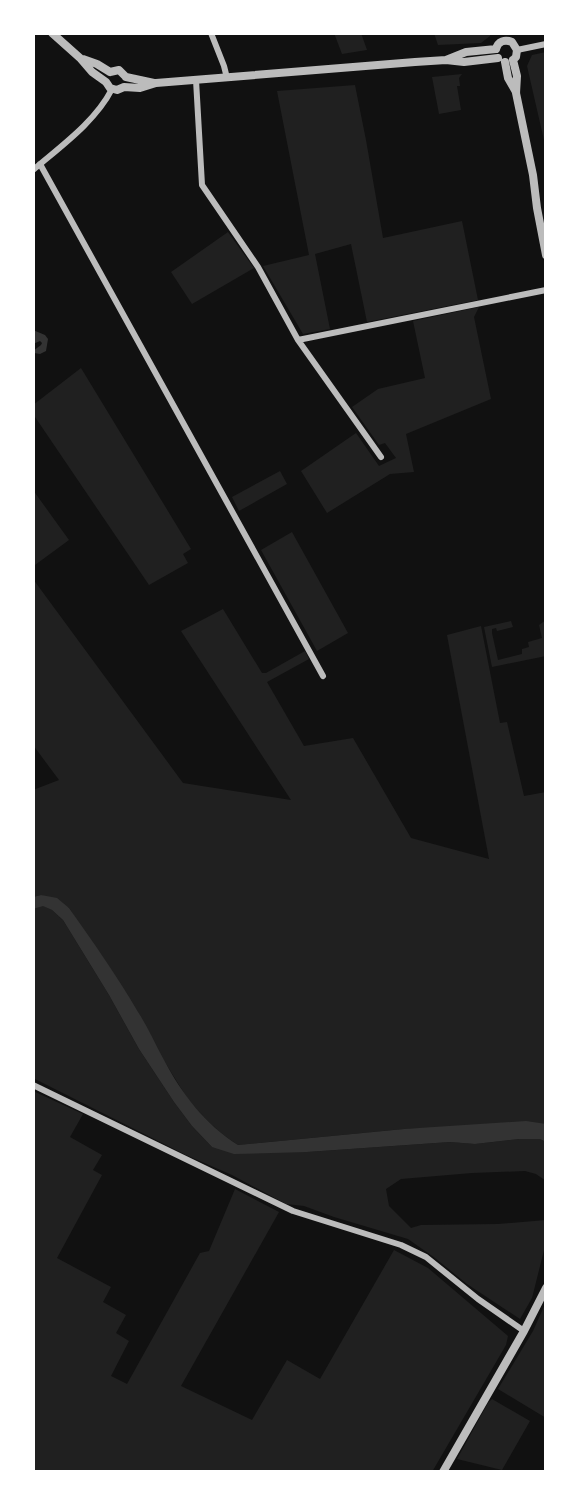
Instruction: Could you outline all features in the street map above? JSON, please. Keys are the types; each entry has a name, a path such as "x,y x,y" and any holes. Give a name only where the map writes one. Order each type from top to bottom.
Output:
{"street":[{"path":"52,33 92,72 117,90 156,83 446,60 505,60 516,57 517,50 512,42 503,37 496,54 505,60 517,76 516,93 546,255"},
{"path":"211,33 226,78"},
{"path":"517,50 546,44"},
{"path":"446,60 466,52 496,49"},
{"path":"80,58 110,72"},
{"path":"33,170 87,122 103,103 109,85 106,78 110,72 119,70 126,77 156,83"},
{"path":"124,87 126,77"},
{"path":"196,80 202,185 258,267 298,340 381,457"},
{"path":"40,164 323,676"},
{"path":"298,340 546,290"},
{"path":"33,1085 293,1211 401,1245 426,1257 478,1299 524,1331"},
{"path":"443,1472 546,1288"}],"shaded area":[{"path":"334,33 361,33 367,50 342,54"},
{"path":"434,33 490,33 490,36 481,43 438,45"},
{"path":"546,52 546,149 527,66 532,55"},
{"path":"462,74 459,78 460,86 457,86 461,110 439,114 432,77"},
{"path":"355,85 383,238 462,221 478,300 367,322 351,244 315,254 330,329 303,334 263,266 309,255 277,91"},
{"path":"228,232 254,268 192,304 171,272"},
{"path":"479,307 474,317 491,399 406,434 414,472 390,474 327,513 301,471 356,433 379,466 396,458 385,443 379,445 352,407 378,389 425,378 413,321"},
{"path":"33,330 48,339 46,351 40,354 33,351 42,343 40,341 33,344"},
{"path":"81,368 191,549 183,554 188,563 149,585 33,414 33,405"},
{"path":"280,471 287,484 239,511 232,497"},
{"path":"33,490 69,540 35,565 33,563"},
{"path":"292,532 348,633 317,651 261,550"},
{"path":"33,579 183,783 291,800 181,631 223,609 262,673 305,651 309,659 267,682 304,746 353,738 411,838 489,859 447,635 481,626 500,723 507,722 524,796 546,792 546,1124 404,1129 238,1145 200,1113 189,1101 69,908 41,895 33,897 33,790 59,780 33,745"},
{"path":"546,620 546,656 492,667 484,627 511,621 513,627 497,631 496,628 492,629 498,660 522,654 522,649 529,647 528,642 542,638 539,625"},
{"path":"41,895 57,898 69,908 122,985 171,1073 187,1096 215,1128 238,1145 404,1129 526,1121 546,1124 546,1142 540,1139 519,1139 475,1144 450,1142 234,1154 212,1147 174,1102 139,1049 63,920 43,906 33,909 33,897"},
{"path":"42,905 63,920 139,1049 174,1102 212,1147 307,1152 450,1142 475,1144 519,1139 540,1139 546,1142 546,1181 525,1171 472,1173 401,1179 386,1189 389,1206 411,1228 421,1225 546,1220 546,1242 532,1298 520,1319 467,1284 408,1239 304,1206 286,1204 33,1078 33,909"},
{"path":"33,1091 83,1114 70,1137 102,1155 93,1170 102,1175 57,1258 111,1287 103,1302 126,1315 116,1333 129,1341 111,1376 127,1384 200,1253 209,1251 235,1189 279,1212 181,1386 252,1420 287,1360 320,1379 394,1250 428,1268 508,1336 506,1345 432,1472 33,1472"},
{"path":"546,1302 546,1418 498,1389 533,1331"},
{"path":"492,1399 530,1421 502,1470 457,1459"}]}
